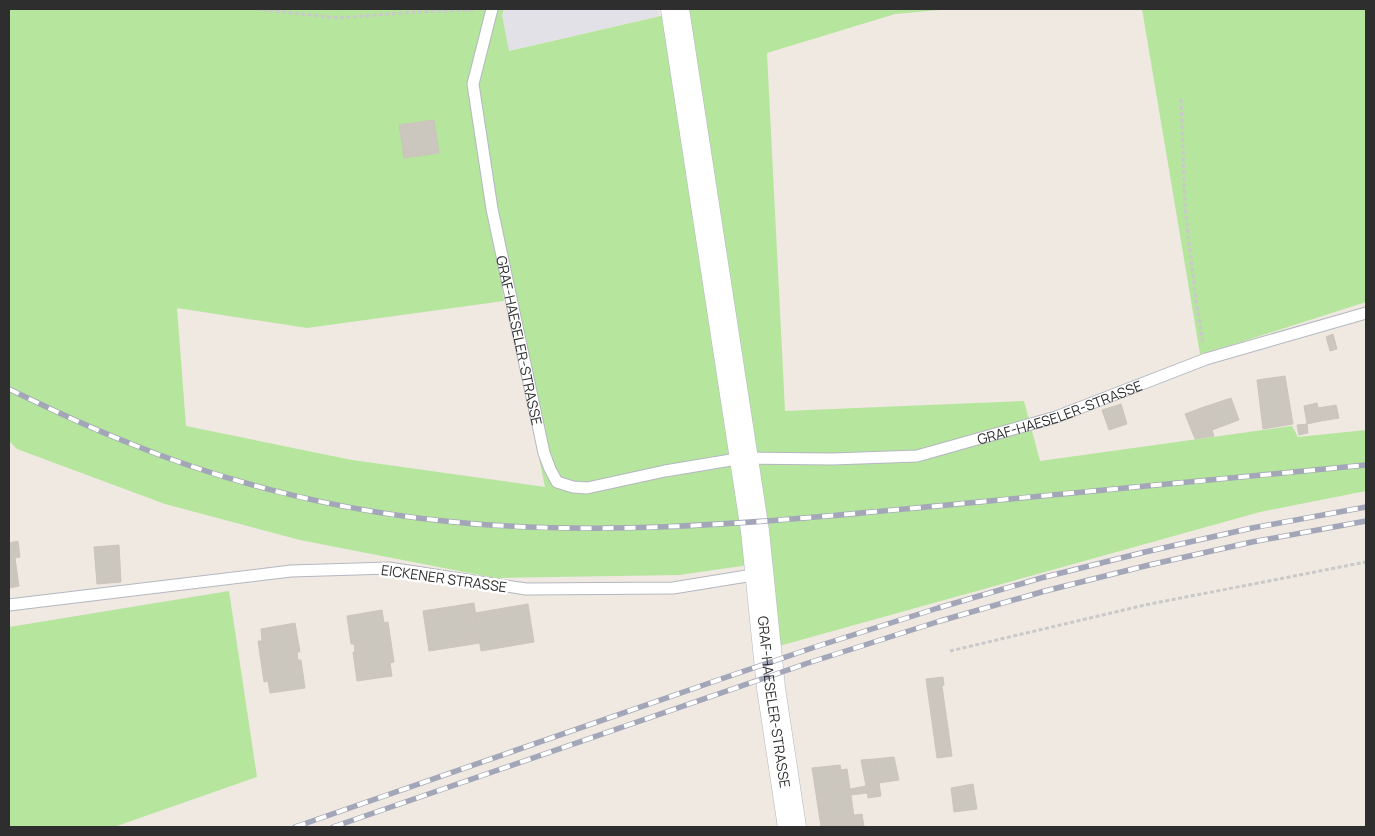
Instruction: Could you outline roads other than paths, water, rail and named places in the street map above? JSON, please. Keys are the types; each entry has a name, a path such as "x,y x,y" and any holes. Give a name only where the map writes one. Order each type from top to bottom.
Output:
{"street":[{"name":"GRAF-HAESELER-STRASSE","path":"674,9 755,531 771,688 792,827"}],"lane":[{"name":"GRAF-HAESELER-STRASSE","path":"492,9 473,84 492,209 544,453 557,482 573,488 586,488 664,471 743,458 832,459 917,456 1056,417 1206,359 1366,313"},
{"name":"EICKENER STRASSE","path":"9,605 291,572 389,568 526,589 673,588 759,574"}],"railway":[{"path":"9,389 68,417 163,456 198,469 271,490 381,513 483,524 547,528 612,528 743,523 1366,465"},
{"path":"295,827 721,679 938,608 1041,578 1145,552 1252,528 1366,507"},
{"path":"333,827 808,663 940,621 1045,591 1149,565 1252,542 1366,521"}]}
